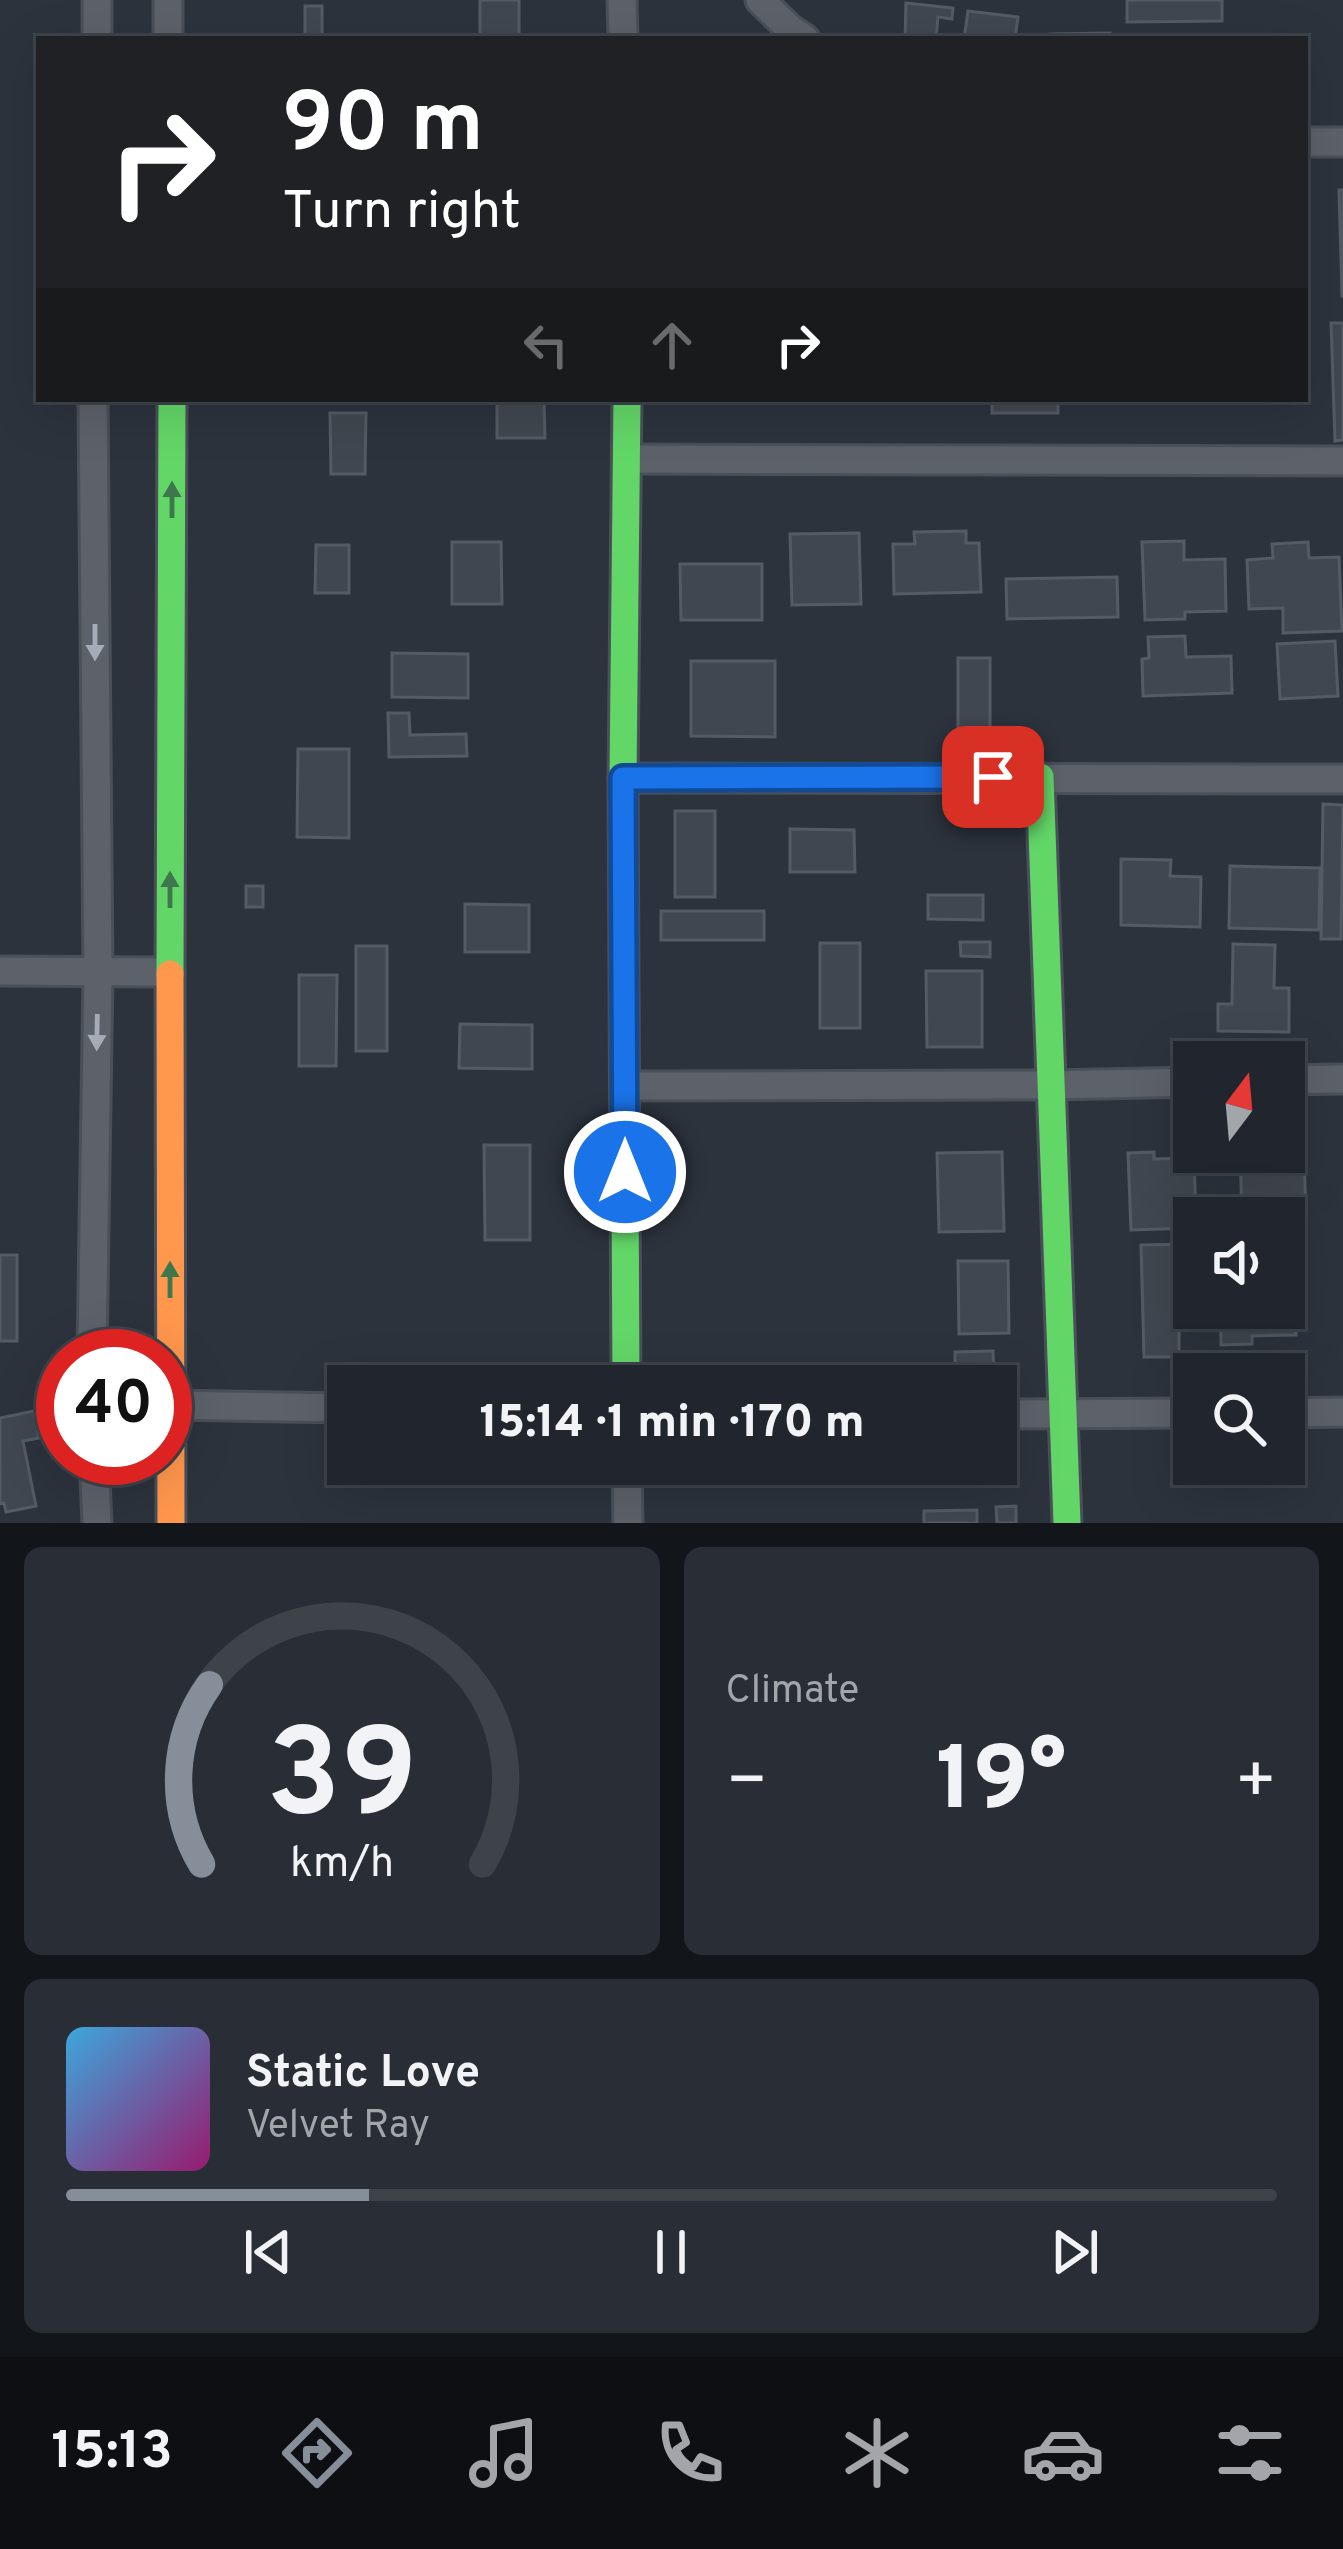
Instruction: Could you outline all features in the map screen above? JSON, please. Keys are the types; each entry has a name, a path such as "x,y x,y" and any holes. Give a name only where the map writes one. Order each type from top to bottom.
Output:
{"street":[{"path":"97,36 98,0"},
{"path":"168,0 168,36"},
{"path":"622,0 623,36"},
{"path":"760,0 800,36"},
{"path":"1308,142 1343,142"},
{"path":"92,1329 98,974 93,402"},
{"path":"168,1329 172,402"},
{"path":"626,1365 627,402"},
{"path":"627,459 1343,460"},
{"path":"1040,777 1067,1523"},
{"path":"623,778 1343,779"},
{"path":"0,971 170,972"},
{"path":"1305,1080 1343,1079"},
{"path":"625,1086 1173,1082"},
{"path":"192,1405 327,1408"},
{"path":"1305,1413 1343,1412"},
{"path":"1017,1414 1173,1413"},
{"path":"95,1485 97,1523"},
{"path":"170,1485 171,1523"},
{"path":"627,1485 628,1523"}],"building":[{"path":"480,0 519,0 519,36 480,36"},
{"path":"1127,0 1222,0 1222,21 1127,22"},
{"path":"906,3 953,8 952,19 938,17 936,36 905,36"},
{"path":"305,6 322,6 322,36 305,36"},
{"path":"968,11 1018,17 1015,36 964,36"},
{"path":"1110,33 1110,36 1050,36"},
{"path":"1339,190 1343,190 1343,296 1342,296"},
{"path":"1331,323 1343,323 1343,440 1335,441"},
{"path":"497,402 544,402 545,438 497,438"},
{"path":"992,402 1058,402 1058,413 992,413"},
{"path":"330,413 366,413 365,474 331,474"},
{"path":"966,531 966,543 979,543 981,592 894,594 893,544 915,544 914,532"},
{"path":"859,533 861,604 792,605 790,534"},
{"path":"1184,541 1184,560 1225,559 1226,611 1145,620 1142,542"},
{"path":"452,542 501,542 502,604 452,604"},
{"path":"1308,542 1309,558 1339,557 1342,631 1283,633 1283,608 1249,609 1247,560 1273,558 1272,544"},
{"path":"316,545 349,545 349,593 315,593"},
{"path":"680,564 762,564 762,620 681,620"},
{"path":"1117,577 1118,617 1007,619 1006,579"},
{"path":"1185,636 1186,657 1231,656 1232,693 1143,696 1142,659 1149,658 1148,637"},
{"path":"1335,641 1338,696 1280,699 1277,644"},
{"path":"392,653 468,654 468,698 392,697"},
{"path":"958,658 990,658 990,748 958,748"},
{"path":"691,661 775,661 775,737 691,736"},
{"path":"388,713 409,713 410,735 466,734 467,756 389,757"},
{"path":"298,749 349,749 349,838 297,837"},
{"path":"1323,804 1343,805 1341,939 1321,939"},
{"path":"675,811 715,811 715,897 675,897"},
{"path":"790,829 854,830 855,872 790,872"},
{"path":"1121,859 1171,860 1170,876 1201,877 1200,927 1121,925"},
{"path":"1230,866 1320,868 1319,930 1229,928"},
{"path":"246,886 263,886 263,907 246,907"},
{"path":"928,895 983,895 983,920 928,919"},
{"path":"465,904 529,905 529,952 465,952"},
{"path":"661,911 764,911 764,940 661,940"},
{"path":"960,942 990,942 990,957 961,956"},
{"path":"820,943 860,943 860,1028 820,1028"},
{"path":"1233,944 1275,945 1274,988 1289,988 1289,1032 1218,1031 1218,1004 1232,1004"},
{"path":"356,946 387,946 387,1051 356,1051"},
{"path":"926,971 982,971 982,1047 927,1047"},
{"path":"299,975 337,975 336,1066 299,1066"},
{"path":"460,1024 532,1025 532,1069 459,1068"},
{"path":"484,1145 530,1145 530,1240 485,1240"},
{"path":"1002,1152 1004,1231 939,1232 937,1153"},
{"path":"1154,1152 1154,1159 1173,1159 1173,1173 1194,1173 1195,1197 1173,1197 1173,1229 1131,1230 1128,1153"},
{"path":"1241,1173 1305,1173 1306,1217 1305,1197 1241,1197"},
{"path":"1173,1244 1173,1329 1206,1329 1179,1330 1179,1353 1173,1357 1144,1357 1141,1245"},
{"path":"0,1255 17,1255 17,1341 0,1341"},
{"path":"958,1261 1008,1261 1009,1333 959,1334"},
{"path":"1221,1329 1296,1329 1296,1335 1252,1336 1252,1344 1221,1345"},
{"path":"993,1351 994,1365 955,1365 955,1352"},
{"path":"34,1411 36,1439 23,1441 36,1506 6,1512 4,1503 0,1504 0,1418"},
{"path":"1016,1506 1016,1523 997,1523 996,1507"},
{"path":"977,1510 977,1523 924,1523 924,1511"}],"traffic: fast":[{"path":"170,974 172,402"},
{"path":"626,1365 627,402"},
{"path":"1040,777 1067,1523"}],"traffic: slow":[{"path":"170,974 171,1523"}],"route":[{"path":"625,1172 623,778 993,777"}]}
